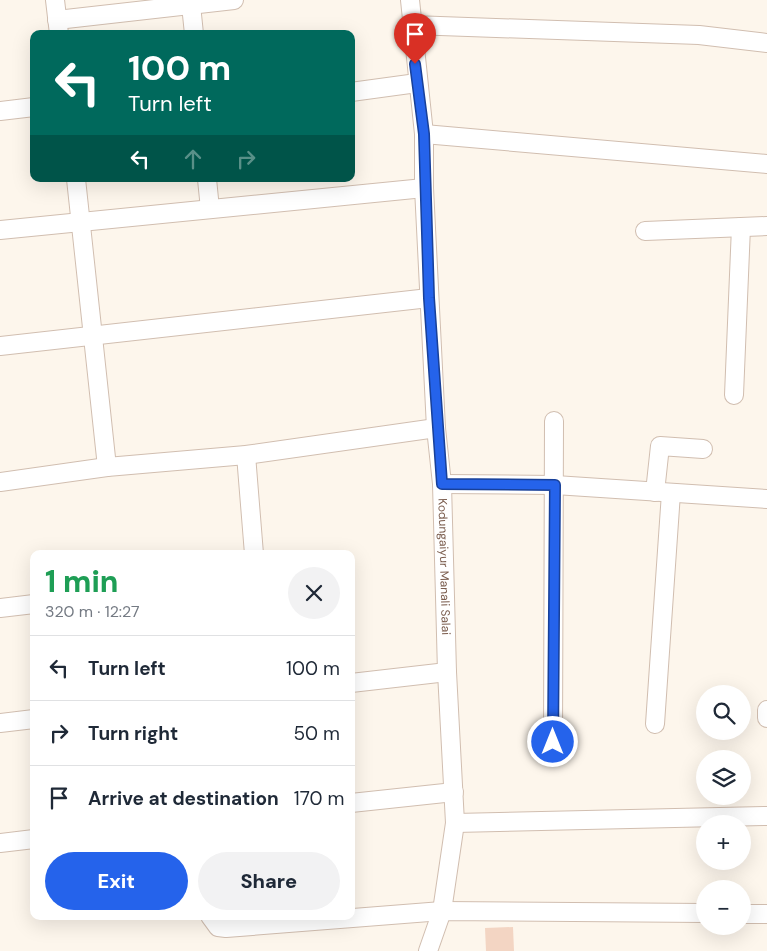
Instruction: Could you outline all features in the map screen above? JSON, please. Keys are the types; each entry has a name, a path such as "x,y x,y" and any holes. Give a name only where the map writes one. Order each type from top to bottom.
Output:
{"street":[{"path":"55,0 58,27 191,5 234,0"},
{"name":"Kodungaiyur Manali Salai","path":"410,0 417,83 424,134 424,188 436,428 442,484 447,672 455,823 442,911 428,951"},
{"path":"191,5 194,30"},
{"path":"412,25 698,35 767,43"},
{"path":"355,91 417,83"},
{"path":"0,110 30,107"},
{"path":"424,134 767,164"},
{"path":"76,182 107,467"},
{"path":"207,182 210,209"},
{"path":"0,230 424,188"},
{"path":"645,231 767,226"},
{"path":"734,395 741,227"},
{"path":"0,346 429,298"},
{"path":"553,742 554,421"},
{"path":"0,482 107,467 246,455 436,428"},
{"path":"655,724 663,493 660,446 703,449"},
{"path":"246,455 254,550"},
{"path":"442,484 555,485 767,499"},
{"path":"0,608 30,604"},
{"path":"355,683 447,672"},
{"path":"766,718 767,710"},
{"path":"0,723 30,719"},
{"path":"355,803 454,792"},
{"path":"455,823 767,816"},
{"path":"0,843 30,839"},
{"path":"355,918 442,911 696,914"},
{"path":"751,914 767,914"},
{"path":"213,920 218,927 226,928 328,920"}],"building":[{"path":"513,927 514,951 486,951 485,928"}],"route":[{"path":"415,64 424,134 424,188 429,298 436,428 442,484 555,485 553,742"}]}
